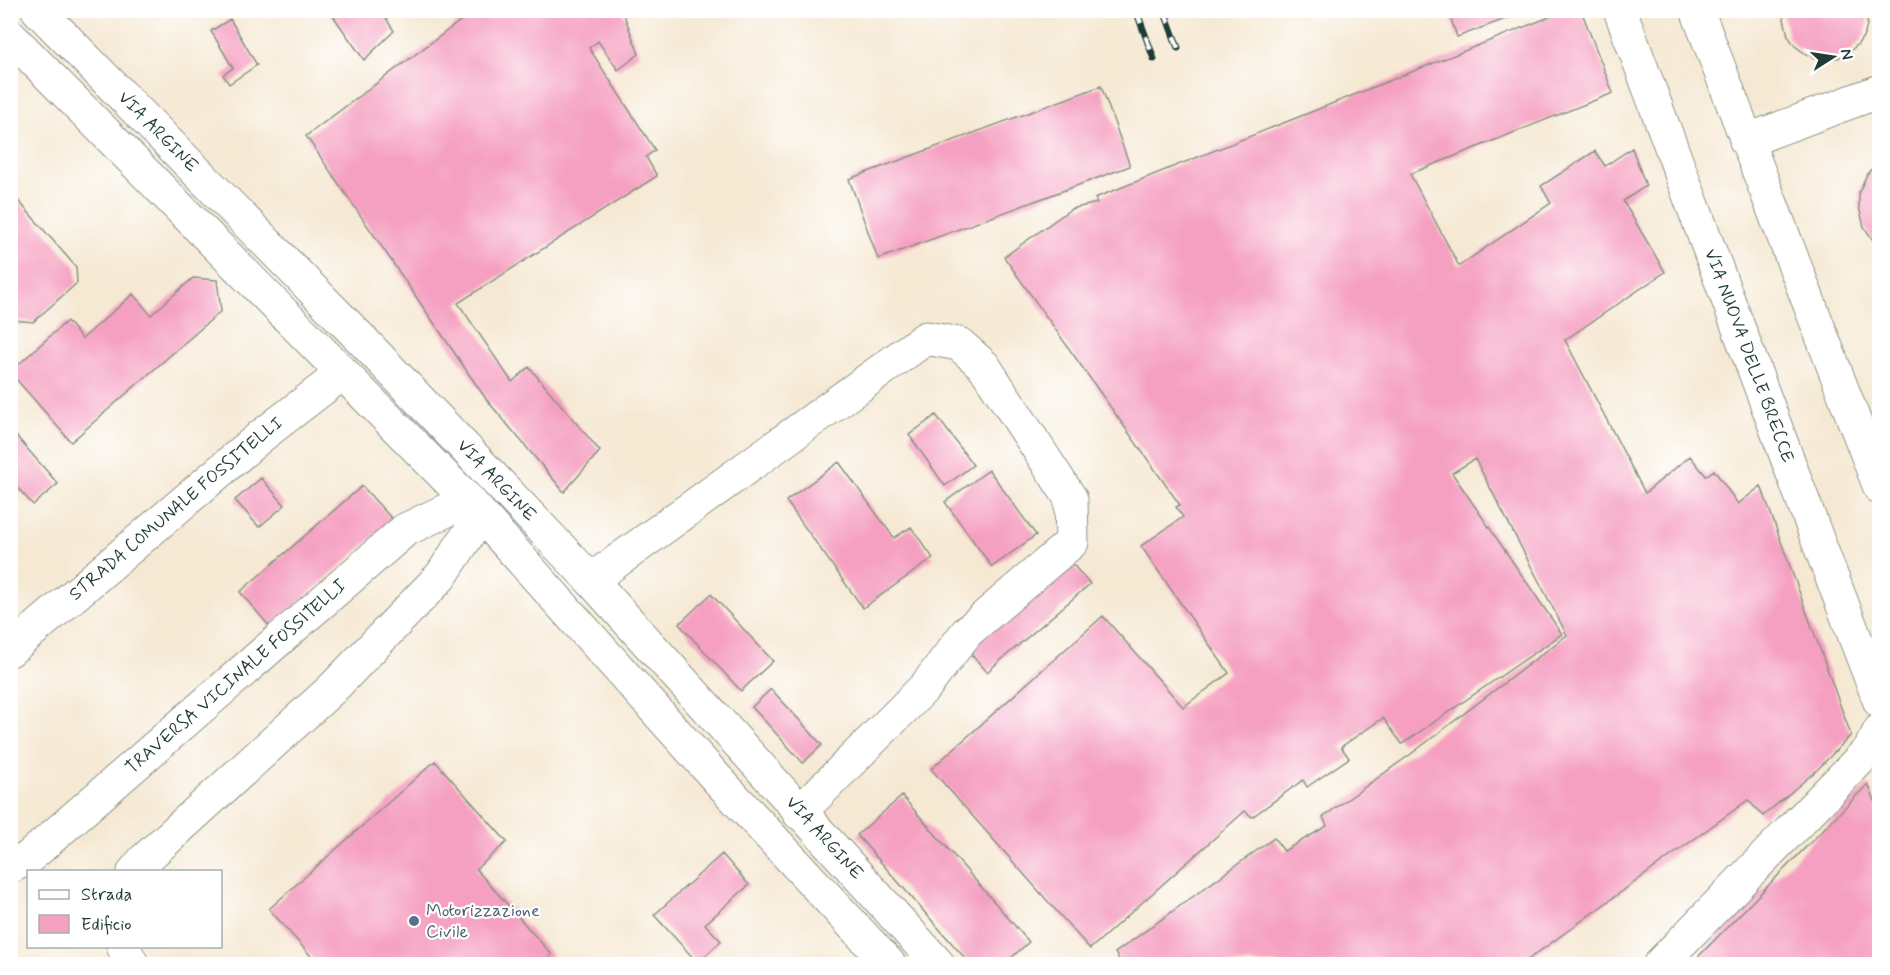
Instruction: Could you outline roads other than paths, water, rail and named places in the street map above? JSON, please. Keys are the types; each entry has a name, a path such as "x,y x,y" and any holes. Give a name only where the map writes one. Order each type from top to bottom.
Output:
{"street":[{"name":"VIA ARGINE","path":"38,10 367,345 591,580 799,813 938,964"},
{"name":"VIA NUOVA DELLE BRECCE","path":"1620,10 1880,702"},
{"path":"1697,10 1880,488"},
{"name":"VIA ARGINE","path":"10,36 475,508 719,781 889,964"},
{"path":"1746,141 1880,91"},
{"path":"591,580 926,338 959,344 984,366 1071,499 1072,542 967,632 925,687 799,813"},
{"name":"STRADA COMUNALE FOSSITELLI","path":"10,650 260,437 343,373"},
{"path":"136,870 332,688 441,576 475,508"},
{"name":"TRAVERSA VICINALE FOSSITELLI","path":"10,867 28,858 405,530 475,508"},
{"path":"1660,964 1869,749 1880,730"},
{"path":"124,948 132,964"}],"railway":[{"path":"1136,10 1154,59"},
{"path":"1164,10 1178,48"}],"place":[{"name":"Motorizzazione Civile","path":"414,921"}]}
